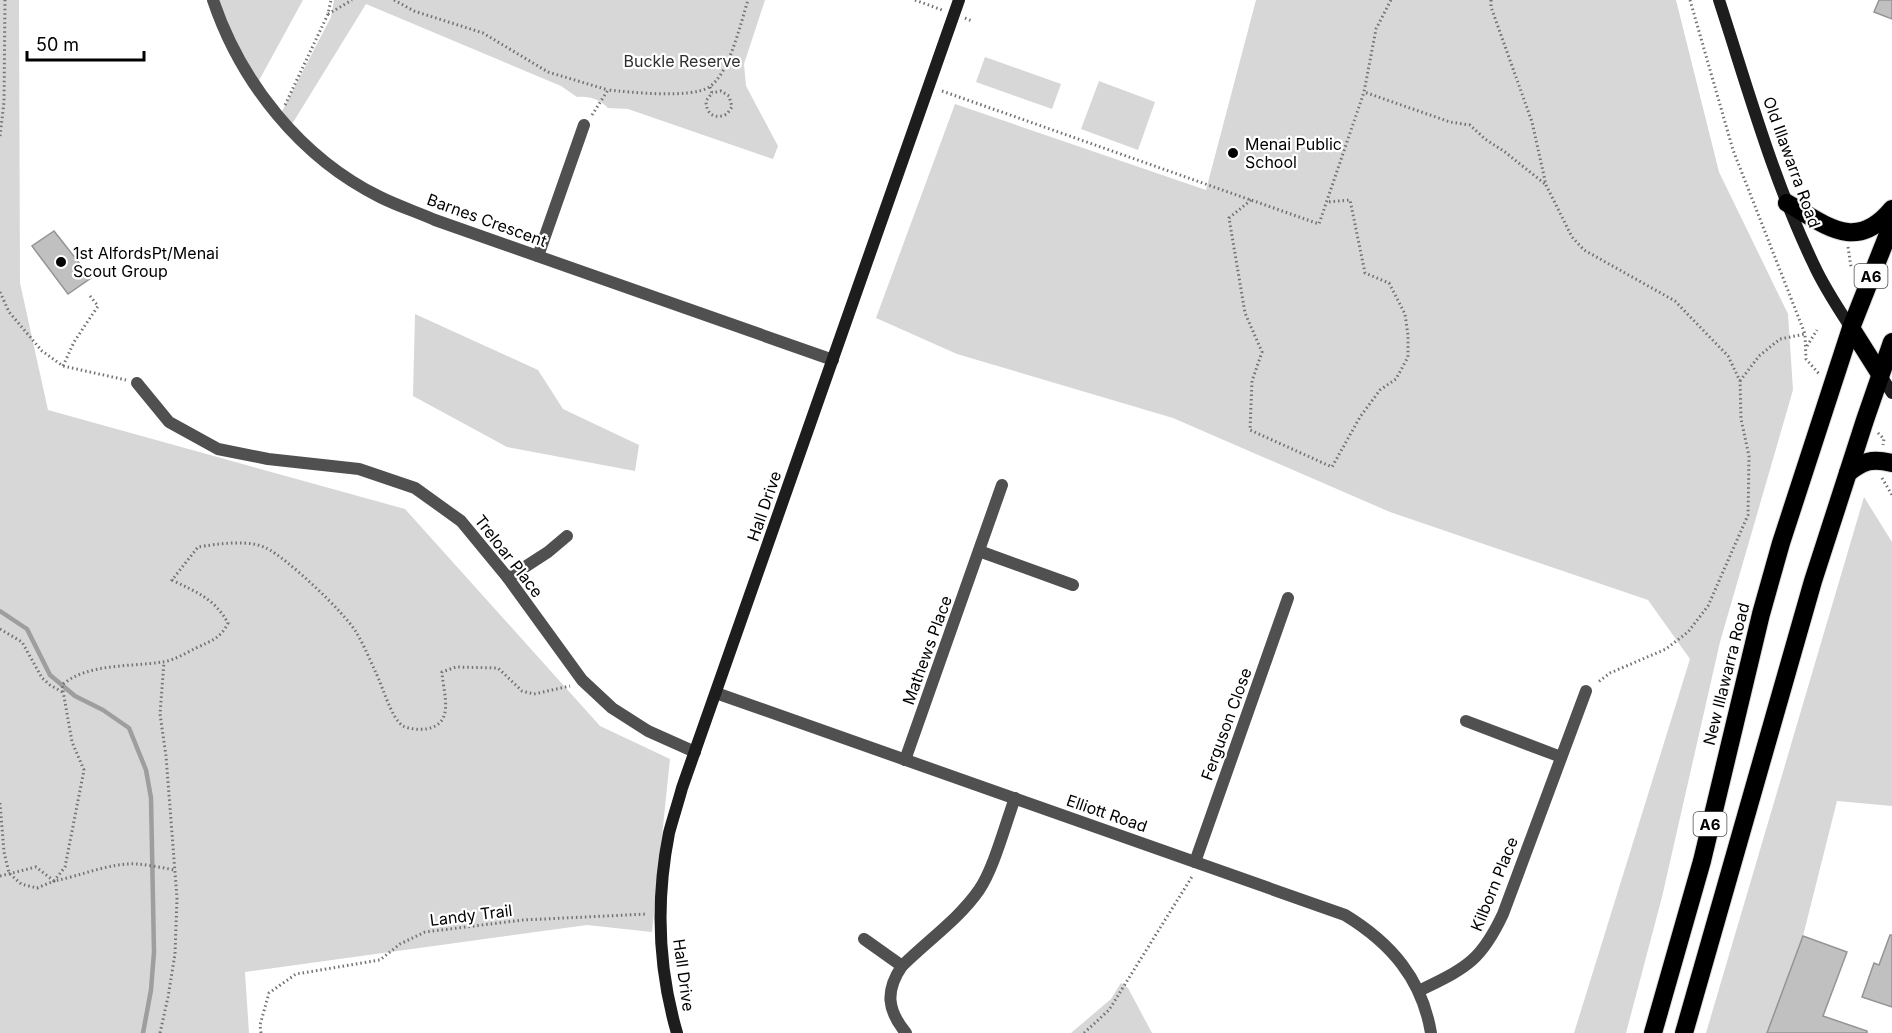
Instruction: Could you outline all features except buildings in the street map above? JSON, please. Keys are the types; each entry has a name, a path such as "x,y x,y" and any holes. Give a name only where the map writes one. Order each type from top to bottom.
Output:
{"highway":[{"path":"1787,203 1826,225 1848,234 1865,231 1884,219 1892,209"},
{"name":"A6","path":"1851,328 1892,224"},
{"path":"1851,328 1880,375"},
{"name":"New Illawarra Road","path":"1653,1033 1702,861 1761,614 1797,489 1851,328"},
{"name":"A6","path":"1684,1033 1813,581 1892,342"},
{"path":"1848,473 1861,463 1882,461 1887,469"}],"street":[{"name":"Barnes Crescent","path":"213,0 219,19 268,106 323,160 380,197 435,220 833,360"},
{"name":"Hall Drive","path":"677,1033 664,969 661,914 665,859 670,831 695,752 959,0"},
{"name":"Old Illawarra Road","path":"1719,0 1767,152 1787,203 1814,265 1851,328"},
{"path":"538,256 584,125"},
{"path":"1880,375 1892,393"},
{"name":"Treloar Place","path":"137,383 169,422 218,448 268,459 359,469 415,488 461,521 508,578 582,680 612,708 648,731 695,752"},
{"name":"Mathews Place","path":"905,760 1002,485"},
{"path":"508,578 548,552 567,536"},
{"path":"979,551 1073,585"},
{"name":"Ferguson Close","path":"1197,862 1288,598"},
{"name":"Kilborn Place","path":"1419,991 1462,970 1486,946 1503,914 1586,691"},
{"name":"Elliott Road","path":"716,693 1345,915 1366,928 1401,962 1419,991 1431,1033"},
{"path":"1466,721 1561,758"},
{"path":"906,1033 893,1013 890,1001 894,978 902,966 968,904 980,888 988,874 1015,798"},
{"path":"864,939 902,966"}],"path":[{"path":"0,136 4,102 5,0"},
{"path":"279,117 328,14 331,0"},
{"path":"328,14 352,0"},
{"path":"394,0 414,11 483,33 548,72 608,90 673,93 710,87 727,64 748,0"},
{"path":"929,86 1319,224 1364,93 1376,29 1391,0"},
{"path":"1491,0 1491,7 1507,55 1532,122 1546,185 1572,237 1584,250 1675,301 1728,356 1740,381 1741,419 1749,456 1748,515 1708,606 1688,632 1666,649 1610,673 1586,691"},
{"path":"1690,0 1733,150 1805,334 1806,359 1831,386"},
{"path":"710,87 712,93"},
{"path":"584,125 597,110 608,90"},
{"path":"721,91 729,96 732,107 727,114 717,117 709,113 706,101 712,93 721,91"},
{"path":"1364,93 1450,123 1470,125 1546,185"},
{"path":"1251,200 1229,218 1245,313 1262,352 1252,381 1250,430 1332,467 1360,417 1380,390 1396,379 1408,357 1408,335 1405,314 1389,283 1365,273 1350,200 1327,202"},
{"path":"1847,245 1851,267"},
{"path":"0,292 9,312 42,351 63,366 137,383"},
{"path":"63,366 74,342 98,306 90,296"},
{"path":"1807,346 1817,330"},
{"path":"1740,381 1759,356 1780,339 1805,334"},
{"path":"1865,420 1884,439"},
{"path":"1887,469 1886,486 1892,495"},
{"path":"54,881 65,867 84,770 72,742 62,685 68,680 93,671 164,662 223,634 228,623 221,609 202,595 172,580 198,547 232,542 265,547 282,559 331,602 356,631 393,713 404,726 420,730 434,727 445,715 447,703 441,672 456,667 498,668 522,691 534,694 573,685 582,680"},
{"path":"0,629 22,642 42,678 50,686 63,693"},
{"path":"160,1033 175,954 177,898 166,756 160,714 164,662"},
{"path":"0,804 4,852 9,873 21,884 37,888 106,867 136,864 175,870"},
{"path":"1084,1033 1109,1010 1153,942 1197,862"},
{"path":"0,876 36,867 54,881"},
{"name":"Landy Trail","path":"261,1033 260,1025 269,993 296,974 380,960 400,944 425,932 523,920 661,914"}],"green space":[{"path":"0,0 19,0 20,283 48,410 405,509 600,726 670,759 652,932 587,925 245,972 249,1033 0,1033"},
{"path":"213,0 303,0 256,86"},
{"name":"Buckle Reserve","path":"334,0 765,0 744,64 746,86 778,146 773,159 628,109 608,108 598,100 577,97 561,86 366,4 289,129 279,117 331,17"},
{"path":"1256,0 1676,0 1719,172 1788,314 1793,390 1720,642 1662,897 1626,1033 1574,1033 1690,659 1648,600 1390,512 1173,418 957,354 876,318 955,104 1206,190"},
{"path":"985,57 1061,84 1052,109 976,82"},
{"path":"1099,81 1155,102 1138,150 1081,129"},
{"path":"415,314 538,370 563,409 639,445 635,471 507,447 413,396"},
{"path":"1864,497 1892,542 1892,806 1837,801 1803,936 1767,1033 1706,1033"},
{"path":"1121,983 1128,988 1152,1033 1071,1033 1111,999"}],"waterway":[{"path":"0,611 27,629 50,675 75,696 103,710 129,728 146,770 151,798 154,952 151,990 143,1033"}],"place":[{"name":"Menai Public School","path":"1233,153"},
{"name":"1st AlfordsPt/Menai Scout Group","path":"61,262"}]}
